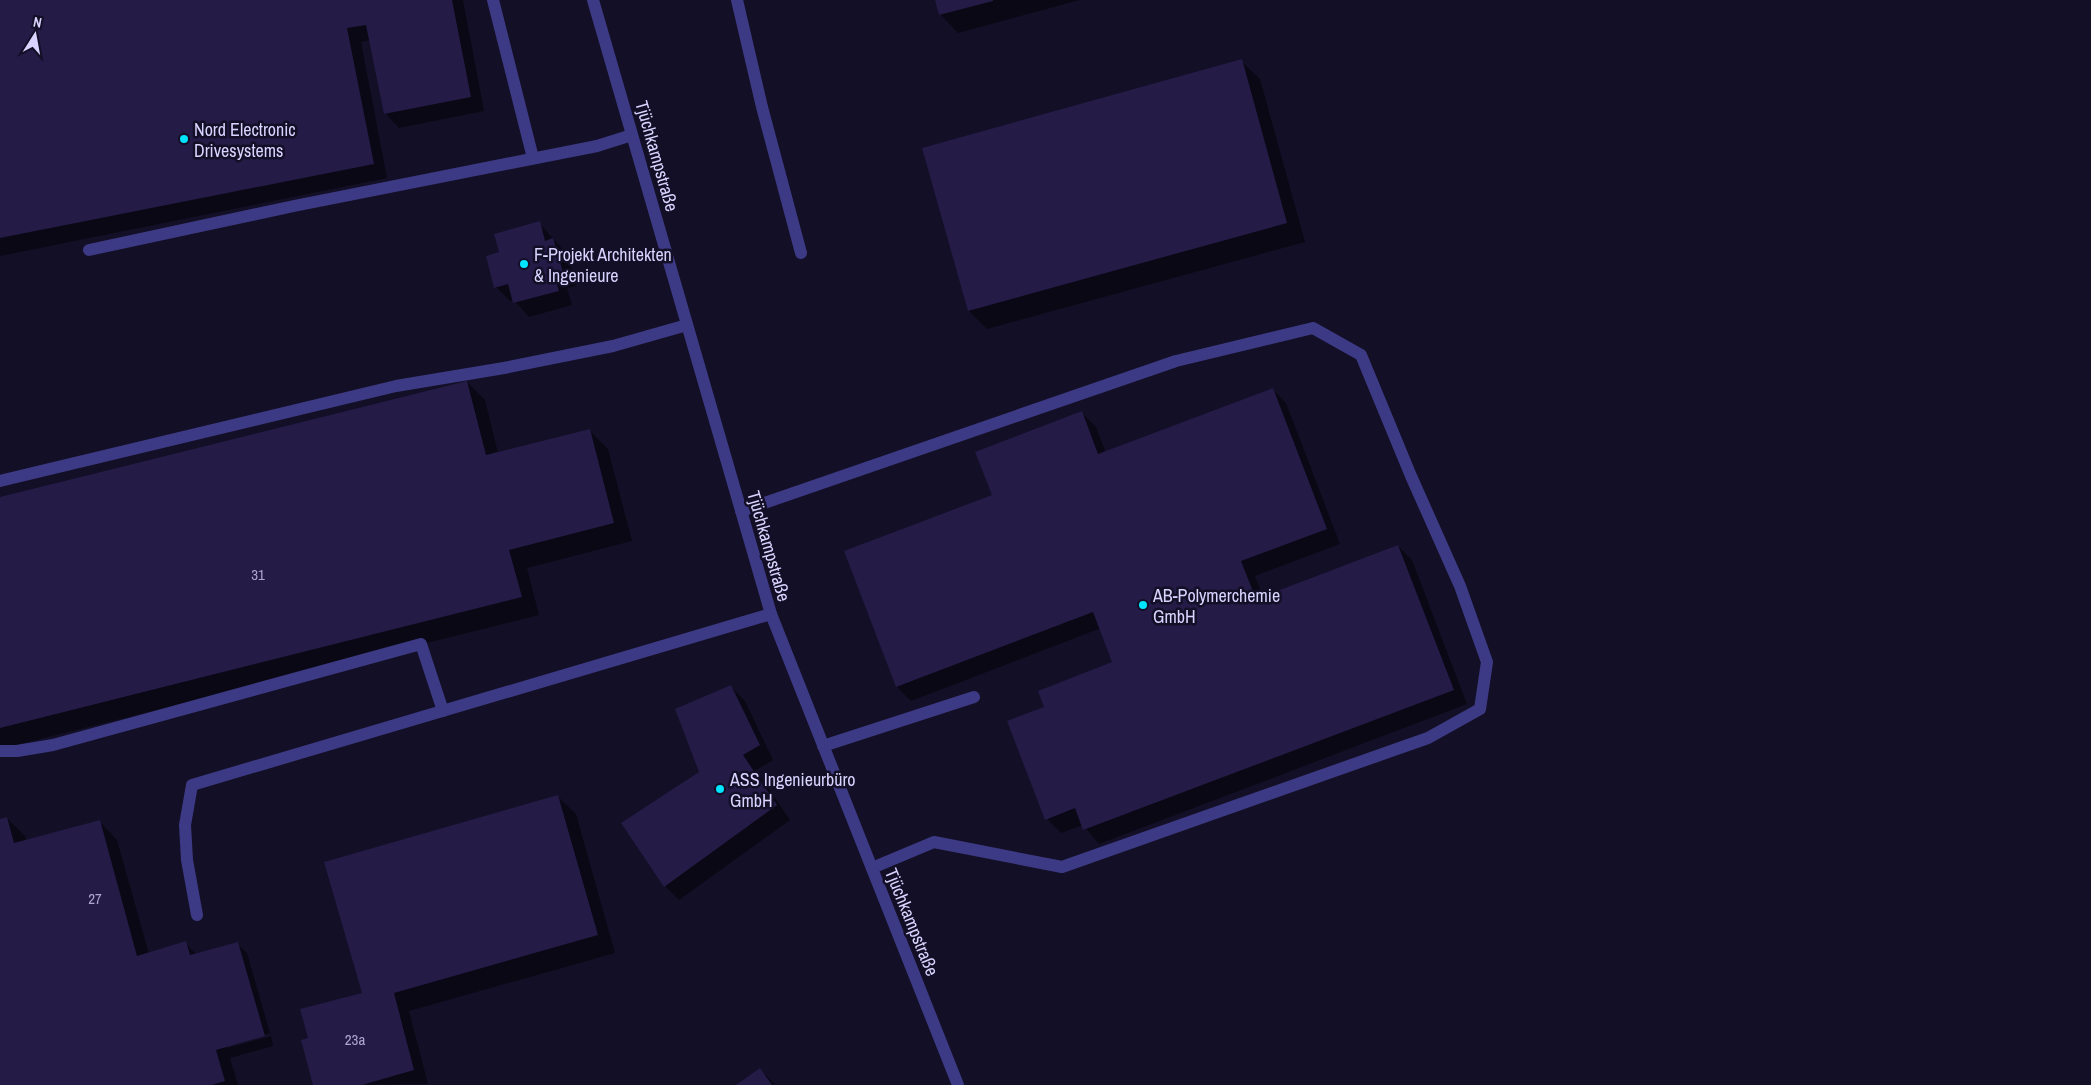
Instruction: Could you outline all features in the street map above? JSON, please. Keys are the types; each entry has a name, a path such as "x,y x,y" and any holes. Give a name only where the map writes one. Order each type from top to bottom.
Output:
{"street":[{"path":"493,0 533,158"},
{"name":"Tjüchkampstraße","path":"594,0 771,614 958,1085"},
{"path":"737,0 762,107 801,252"},
{"path":"89,250 597,146 632,135"},
{"path":"0,481 396,386 504,368 613,346 687,325"},
{"path":"741,511 1176,362 1313,328 1361,355 1411,476 1460,586 1487,662 1480,709 1428,738 1062,867 934,842 872,868"},
{"path":"197,915 187,860 186,825 192,785 771,614"},
{"path":"0,751 17,751 53,745 421,644 443,711"},
{"path":"823,746 974,697"}],"building":[{"name":"Nord Electronic Drivesystems","path":"0,0 452,0 471,97 384,114 366,25 347,28 374,164 0,238"},
{"path":"935,0 993,0 993,1 939,15"},
{"path":"1242,59 1287,223 968,311 922,148"},
{"name":"F-Projekt Architekten & Ingenieure","path":"540,221 545,241 553,238 563,272 554,274 559,291 513,303 508,284 494,288 486,256 499,252 494,234"},
{"path":"467,381 486,455 590,429 614,523 509,550 522,597 0,728 0,497"},
{"name":"AB-Polymerchemie GmbH","path":"1273,388 1327,529 1241,561 1256,599 1398,545 1454,690 1083,830 1075,808 1045,820 1007,721 1044,707 1038,691 1112,662 1093,612 896,687 844,551 992,495 975,452 1082,411 1098,454"},
{"name":"ASS Ingenieurbüro GmbH","path":"731,685 760,745 743,755 777,805 664,887 621,823 699,772 675,709"},
{"path":"558,795 598,935 394,993 414,1070 362,1085 313,1085 301,1040 308,1038 300,1009 362,993 324,862"},
{"path":"7,817 14,843 100,820 137,956 186,941 190,955 238,942 265,1036 216,1050 225,1081 212,1085 0,1085 0,819"},
{"path":"760,1068 772,1085 736,1085"}],"place":[{"name":"Nord Electronic Drivesystems","path":"184,139"},
{"name":"F-Projekt Architekten & Ingenieure","path":"524,264"},
{"name":"AB-Polymerchemie GmbH","path":"1143,605"},
{"name":"ASS Ingenieurbüro GmbH","path":"720,789"}]}
